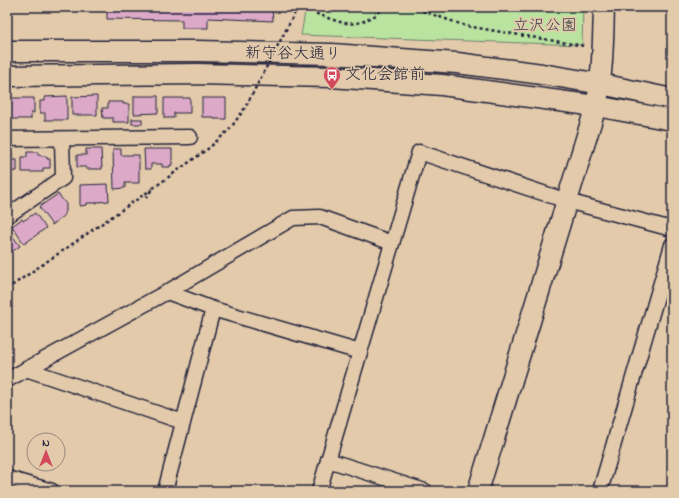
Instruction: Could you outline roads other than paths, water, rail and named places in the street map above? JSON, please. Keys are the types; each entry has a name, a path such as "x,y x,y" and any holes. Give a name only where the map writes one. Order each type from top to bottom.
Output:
{"street":[{"path":"478,491 596,106 601,84 604,7"},
{"name":"新守谷大通り","path":"7,51 198,51 332,54 457,64 550,76 601,84 672,99"},
{"name":"新守谷大通り","path":"7,76 198,74 331,77 442,84 596,106 672,120"},
{"path":"7,139 190,137"},
{"path":"7,216 63,178 62,139"},
{"path":"319,491 419,152 567,201 672,229"},
{"path":"7,380 168,292 294,218 320,217 392,243"},
{"path":"600,491 672,245"},
{"path":"168,292 214,308 360,352"},
{"path":"165,491 214,308"},
{"path":"26,369 183,422"},
{"path":"328,460 425,491"},
{"path":"7,478 22,487 52,491"}],"place":[{"name":"文化会館前","path":"332,90"}],"park label":[{"name":"立沢公園","path":"545,26"}]}
